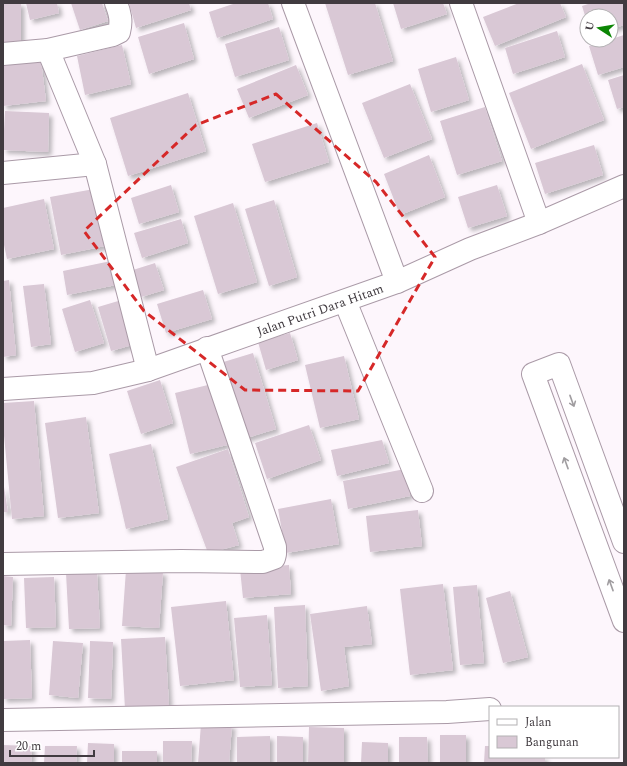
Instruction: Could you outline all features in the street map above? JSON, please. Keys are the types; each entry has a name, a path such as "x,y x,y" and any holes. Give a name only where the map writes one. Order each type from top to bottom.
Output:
{"street":[{"path":"3,54 48,50 113,35 119,32 121,24 116,3"},
{"path":"293,3 397,282"},
{"path":"461,3 539,223"},
{"path":"48,50 95,164 148,370"},
{"path":"3,173 95,164"},
{"name":"Jalan Putri Dara Hitam","path":"3,389 93,383 148,370 397,282 470,248 539,223 624,186"},
{"path":"345,301 422,491"},
{"path":"3,564 181,561 263,562 274,558 275,547 207,348"},
{"path":"624,542 559,364 533,374 624,621"},
{"path":"3,720 439,712 489,709"}],"highlighted area":[{"path":"276,94 376,182 435,257 358,391 245,390 144,311 84,231 196,125"}],"building":[{"path":"3,3 21,3 21,45 3,45"},
{"path":"26,3 57,3 59,13 30,20"},
{"path":"71,3 102,3 108,21 80,30"},
{"path":"129,3 189,3 191,10 136,28"},
{"path":"236,3 268,3 273,19 217,38 209,12"},
{"path":"325,3 375,3 393,61 348,75"},
{"path":"393,3 443,3 447,14 401,29"},
{"path":"519,3 560,3 566,17 495,46 483,17"},
{"path":"591,3 624,3 624,25 619,27 619,8 583,8 582,6"},
{"path":"184,23 194,59 149,74 138,37"},
{"path":"279,27 289,60 235,77 225,44"},
{"path":"557,31 565,57 513,74 505,48"},
{"path":"624,35 624,67 598,75 590,48 619,48 619,37"},
{"path":"122,45 131,84 85,95 77,56"},
{"path":"456,57 469,100 431,112 418,69"},
{"path":"41,61 46,101 3,106 3,66"},
{"path":"582,64 604,120 531,149 509,93"},
{"path":"296,65 308,95 249,118 237,89"},
{"path":"624,75 624,107 617,109 608,80"},
{"path":"410,84 432,139 384,158 362,103"},
{"path":"188,93 206,151 128,176 110,118"},
{"path":"485,107 502,161 457,175 440,121"},
{"path":"5,111 49,113 48,152 3,150"},
{"path":"317,123 329,162 265,182 252,144"},
{"path":"594,145 603,175 545,194 535,163"},
{"path":"429,155 445,197 400,215 384,174"},
{"path":"171,185 179,212 139,224 131,198"},
{"path":"497,185 507,216 468,228 458,197"},
{"path":"94,189 105,246 61,255 50,197"},
{"path":"44,199 54,249 7,259 3,240 3,208"},
{"path":"274,200 297,277 269,286 245,209"},
{"path":"233,203 257,282 218,294 194,216"},
{"path":"181,219 188,243 142,258 134,233"},
{"path":"111,261 116,285 67,295 63,271"},
{"path":"155,263 164,290 141,297 133,270"},
{"path":"9,280 16,355 3,357 3,281"},
{"path":"44,284 51,344 31,347 23,286"},
{"path":"203,290 212,319 166,333 157,304"},
{"path":"125,299 139,343 111,351 98,307"},
{"path":"90,300 104,343 75,352 62,309"},
{"path":"290,333 298,360 266,370 258,342"},
{"path":"253,353 276,429 240,440 217,364"},
{"path":"344,356 359,419 320,428 305,365"},
{"path":"160,380 173,423 141,434 127,391"},
{"path":"212,384 227,445 190,454 175,393"},
{"path":"34,401 44,516 12,519 3,425 3,403"},
{"path":"86,417 99,513 58,518 45,423"},
{"path":"309,425 321,460 267,479 255,443"},
{"path":"382,440 389,463 337,476 331,450"},
{"path":"151,444 168,519 126,529 109,454"},
{"path":"228,449 249,517 232,523 239,545 208,553 176,467"},
{"path":"405,469 410,496 348,509 343,481"},
{"path":"4,487 8,512 3,512"},
{"path":"331,499 339,544 286,553 278,509"},
{"path":"418,510 422,546 370,552 366,516"},
{"path":"289,565 291,594 243,598 240,569"},
{"path":"126,570 163,572 159,628 122,626"},
{"path":"97,571 100,628 69,629 66,573"},
{"path":"3,576 13,577 11,626 3,625"},
{"path":"54,577 56,627 26,628 24,578"},
{"path":"443,584 453,670 410,675 400,589"},
{"path":"477,585 484,663 460,665 453,587"},
{"path":"510,591 528,657 503,663 486,598"},
{"path":"226,601 234,680 180,686 171,607"},
{"path":"305,605 308,686 278,688 274,607"},
{"path":"367,606 372,644 344,647 349,686 321,691 310,614"},
{"path":"267,615 272,685 240,687 234,618"},
{"path":"165,637 169,706 125,709 121,639"},
{"path":"30,640 32,698 3,699 3,641"},
{"path":"53,641 83,643 78,698 49,695"},
{"path":"90,641 113,642 111,699 88,698"},
{"path":"201,724 232,725 229,763 198,763"},
{"path":"309,727 344,728 344,763 308,763"},
{"path":"440,735 466,735 466,763 440,763"},
{"path":"270,736 270,763 237,763 237,737"},
{"path":"277,736 303,737 303,763 277,763"},
{"path":"399,737 427,737 428,763 399,763"},
{"path":"163,741 192,741 191,763 163,763"},
{"path":"362,742 388,743 388,763 361,763"},
{"path":"88,743 114,744 114,763 87,763"},
{"path":"3,745 32,746 31,763 3,763"},
{"path":"45,746 77,746 76,763 44,763"},
{"path":"485,746 489,746 489,758 545,758 545,763 484,763"},
{"path":"122,751 157,751 157,763 122,763"}]}
